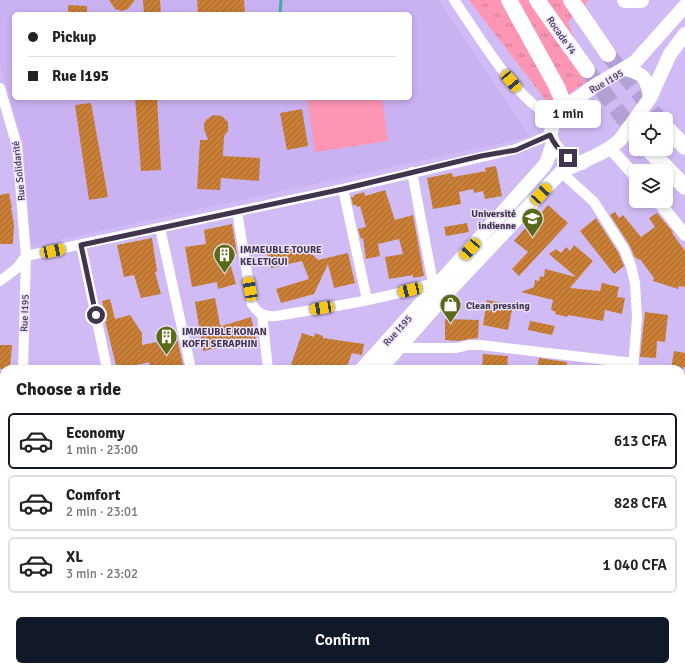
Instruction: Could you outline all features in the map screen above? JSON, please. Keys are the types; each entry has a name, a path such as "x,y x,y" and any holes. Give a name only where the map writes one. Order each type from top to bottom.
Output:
{"highway":[{"path":"509,0 557,87 560,113"},
{"name":"Rocade Y4","path":"538,0 587,70"},
{"path":"571,0 608,54"},
{"path":"625,0 641,0"},
{"path":"673,134 685,147"},
{"path":"655,156 685,187"}],"main road":[{"path":"625,69 635,62 685,6"},
{"path":"650,98 670,54 685,34"},
{"name":"Rue I195","path":"366,365 440,286 544,166 547,161 560,113 596,85 625,69 638,72 644,77 648,85 650,98 620,140 610,148 561,172 440,286 399,348 384,365"},
{"path":"552,139 560,152 568,158 582,163"}],"street":[{"path":"454,0 504,72 532,105 545,114 560,113"},
{"name":"Rue Solidarité","path":"0,88 17,146 26,256"},
{"path":"0,281 17,268 26,256 343,189 412,172 516,150 552,139"},
{"path":"610,148 629,169"},
{"path":"237,212 252,304 257,311 262,314 276,316 367,300 410,290 440,286 412,172"},
{"path":"561,172 594,202 624,249 631,266 635,283 637,317 634,365"},
{"path":"343,189 367,300"},
{"path":"663,208 685,236"},
{"path":"160,228 190,365"},
{"path":"81,245 106,365"},
{"name":"Rue I195","path":"23,365 26,256"},
{"path":"262,314 268,365"},
{"path":"399,348 456,348 469,345 481,345 627,365"}],"shaded area":[{"path":"0,0 438,0 530,137 31,246 23,143 0,64"}],"green space":[{"path":"469,0 589,0 568,22 590,79 551,107"},
{"path":"307,100 382,100 388,141 315,152"}],"building":[{"path":"109,0 135,0 128,9 122,11 115,9"},
{"path":"143,0 160,0 161,12 144,12"},
{"path":"197,0 244,0 245,12 198,12"},
{"path":"68,5 87,6 87,12 68,12"},
{"path":"135,100 157,100 161,170 141,171"},
{"path":"91,103 108,197 89,200 75,105"},
{"path":"302,109 308,146 287,150 280,113"},
{"path":"213,115 222,116 228,122 228,131 224,136 223,156 260,158 259,181 221,178 220,190 197,189 200,140 208,140 204,129 204,124 206,120"},
{"path":"496,166 502,196 485,199 483,191 474,193 473,189 459,192 461,204 433,209 427,178 452,173 453,177 486,171 485,168"},
{"path":"385,190 395,220 413,215 424,276 413,278 413,275 389,279 385,257 403,254 399,239 378,244 380,256 366,259 363,238 361,239 358,229 366,227 360,206 357,207 356,205 353,205 351,197 364,192 365,196"},
{"path":"9,193 14,224 13,244 0,244 0,195"},
{"path":"548,205 568,223 519,276 512,269 528,252 514,241 539,212 540,214"},
{"path":"615,212 619,218 623,215 641,237 655,227 649,218 657,213 673,232 672,233 685,251 685,287 679,286 678,289 653,281 654,278 640,259 638,260 636,257 635,258 630,246 610,215"},
{"path":"596,218 618,252 624,266 614,274 580,231"},
{"path":"467,223 469,232 446,236 444,227"},
{"path":"232,224 237,254 228,256 236,284 218,289 217,282 192,287 185,247 206,244 204,230"},
{"path":"152,238 157,271 155,272 161,294 141,298 134,275 124,277 117,245"},
{"path":"574,245 593,261 570,288 600,291 602,283 619,287 617,297 625,298 622,314 605,310 603,321 568,315 567,317 555,314 556,312 551,310 553,300 521,292 534,287 535,280 539,281 540,276 544,277 545,269 576,277 549,254 556,249 561,253 566,247 570,251"},
{"path":"305,247 318,260 348,253 355,283 334,288 328,264 314,294 281,303 276,289 309,279 302,261 271,268 267,253"},
{"path":"215,298 220,325 222,326 251,317 257,343 232,348 231,345 203,351 195,302"},
{"path":"110,299 115,319 130,315 142,333 142,345 177,338 183,365 150,365 149,362 137,365 116,365 105,321 107,321 102,301"},
{"path":"487,300 513,305 508,330 483,325"},
{"path":"645,312 668,315 665,342 657,341 656,358 640,357"},
{"path":"445,319 479,320 478,338 459,341 445,340"},
{"path":"530,321 555,326 552,335 528,330"},
{"path":"302,333 314,337 315,333 323,336 323,338 364,344 362,355 352,353 348,365 291,365"},
{"path":"0,345 12,345 10,365 0,365"},
{"path":"674,351 685,353 685,365 672,365"},
{"path":"483,354 508,356 507,365 482,365"},
{"path":"539,358 567,362 567,365 538,365"}],"waterway":[{"path":"280,12 281,0"}],"tunnel":[{"path":"608,54 654,112"},
{"path":"587,70 629,126"}],"place":[{"name":"Université indienne","path":"532,238"},
{"name":"IMMEUBLE TOURE KELETIGUI","path":"224,274"},
{"name":"Clean pressing","path":"450,324"},
{"name":"IMMEUBLE KONAN KOFFI SERAPHIN","path":"166,356"}],"route":[{"path":"96,315 81,245 343,189 481,156 516,150 550,135 553,143 560,152 568,158"}]}
